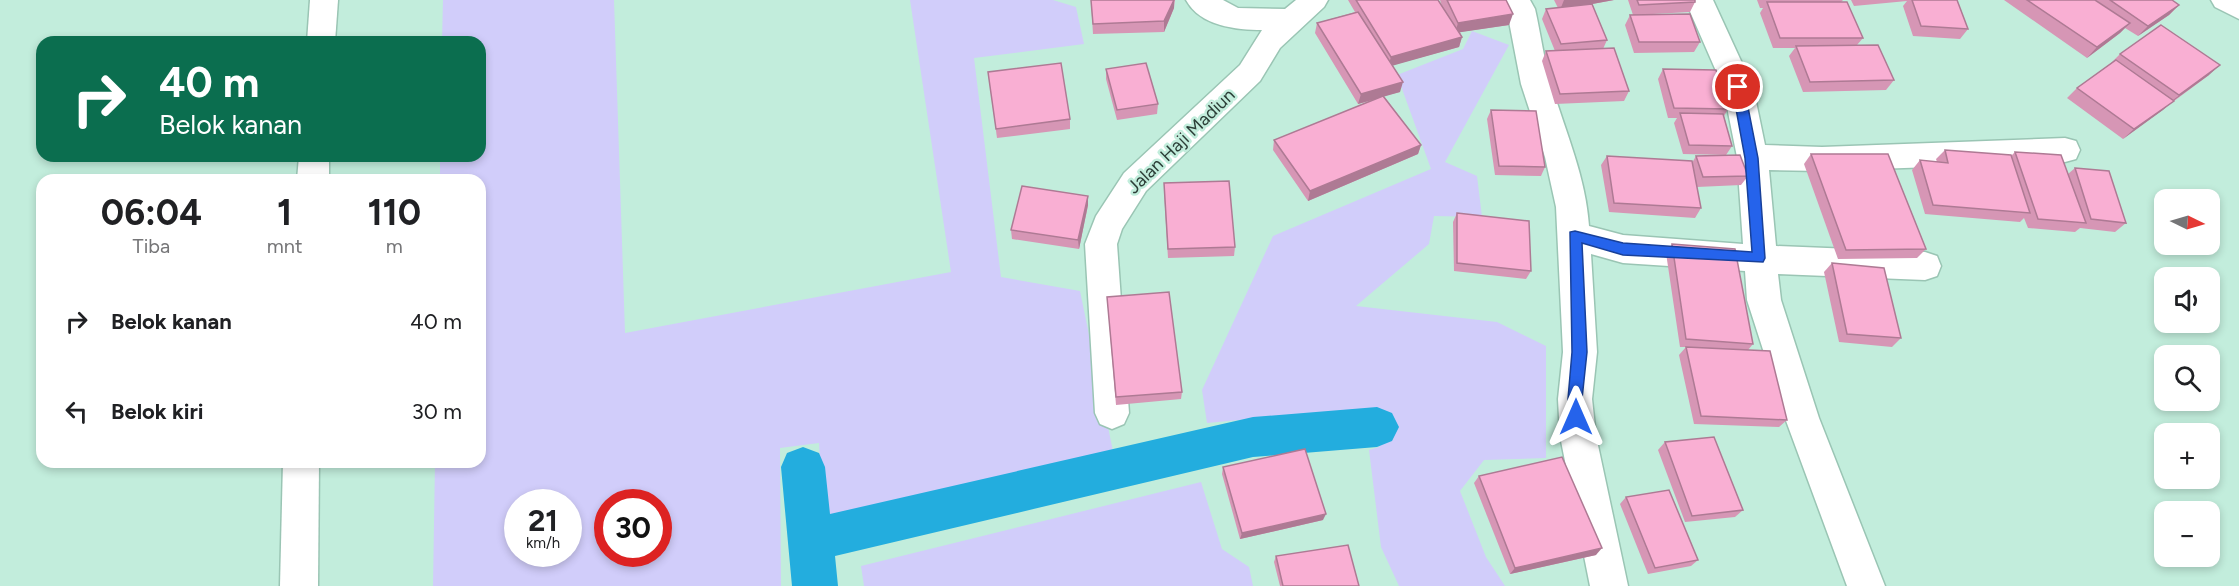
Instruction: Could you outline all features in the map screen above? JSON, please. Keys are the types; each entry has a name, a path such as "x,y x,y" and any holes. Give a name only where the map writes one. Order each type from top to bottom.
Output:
{"street":[{"path":"321,36 324,0"},
{"path":"1200,0 1233,19 1290,20"},
{"name":"Jalan Haji Madiun","path":"1112,413 1101,244 1107,225 1135,182 1250,73 1270,40 1314,0"},
{"path":"1515,0 1521,9 1536,84 1560,157 1572,207 1580,352 1575,399 1578,436 1609,586"},
{"path":"1699,0 1738,87 1752,158 1764,300 1802,418 1866,586"},
{"path":"2225,0 2239,8"},
{"path":"1752,158 1822,159 2065,150"},
{"path":"1575,236 1623,249 1837,264 1925,266"},
{"path":"299,586 302,468"}],"shaded area":[{"path":"443,0 614,0 625,333 951,272 910,0 1053,0 1076,7 1084,44 974,58 1001,277 1080,291 1115,461 823,519 819,443 780,448 781,586 433,586 435,468 486,468 486,174 440,174 440,162 486,162 486,36 442,36"},
{"path":"1472,31 1509,45 1445,162 1477,176 1482,217 1434,216 1429,244 1356,306 1497,322 1546,346 1546,458 1484,460 1460,491 1486,557 1505,586 1399,586 1381,547 1369,450 1379,447 1391,430 1378,416 1361,409 1207,423 1202,390 1273,236 1431,169 1397,75 1463,49"},
{"path":"1201,482 1222,549 1249,567 1253,586 864,586 861,566"}],"building":[{"path":"1091,0 1174,0 1164,21 1093,24"},
{"path":"1356,0 1438,0 1462,37 1391,57"},
{"path":"1447,0 1506,0 1513,14 1458,23"},
{"path":"1637,0 1695,0 1695,2 1639,5"},
{"path":"1912,0 1957,0 1968,29 1921,26"},
{"path":"2027,0 2095,0 2130,23 2097,47"},
{"path":"2110,0 2172,0 2179,5 2148,26"},
{"path":"1767,2 1847,2 1863,38 1780,38"},
{"path":"1592,4 1607,40 1561,44 1546,9"},
{"path":"1358,12 1403,82 1361,94 1317,23"},
{"path":"1690,14 1700,42 1639,42 1630,15"},
{"path":"2161,25 2220,65 2179,95 2120,54"},
{"path":"1878,45 1894,80 1810,82 1796,46"},
{"path":"1614,48 1629,91 1560,94 1546,51"},
{"path":"2116,60 2174,101 2134,129 2077,88"},
{"path":"1061,63 1070,119 996,129 988,72"},
{"path":"1146,63 1158,104 1117,110 1106,69"},
{"path":"1663,69 1716,70 1728,109 1674,108"},
{"path":"1383,96 1421,145 1310,191 1274,140"},
{"path":"1491,110 1536,111 1545,167 1499,166"},
{"path":"1680,113 1723,114 1732,146 1689,145"},
{"path":"1945,150 2011,155 2030,213 1933,205 1920,160 1948,163"},
{"path":"2015,152 2061,155 2086,223 2038,219"},
{"path":"1811,154 1888,154 1926,249 1846,250"},
{"path":"1740,155 1748,176 1703,177 1696,156"},
{"path":"1607,156 1692,161 1701,208 1614,203"},
{"path":"2075,168 2109,171 2126,223 2091,219"},
{"path":"1229,181 1235,247 1168,249 1164,183"},
{"path":"1022,186 1088,196 1078,240 1011,230"},
{"path":"1457,213 1529,221 1531,271 1457,263"},
{"path":"1672,244 1735,249 1753,344 1686,339"},
{"path":"1832,263 1884,268 1901,338 1847,334"},
{"path":"1169,292 1182,392 1116,397 1107,297"},
{"path":"1686,347 1770,351 1787,420 1701,416"},
{"path":"1714,437 1743,510 1692,516 1665,442"},
{"path":"1305,449 1326,514 1242,533 1223,467"},
{"path":"1562,457 1602,548 1515,568 1479,476"},
{"path":"1669,490 1698,560 1655,568 1626,497"},
{"path":"1348,545 1359,586 1283,586 1276,556"}],"waterway":[{"path":"811,540 1253,437 1377,427"},
{"path":"803,467 815,586"}],"route":[{"path":"1576,417 1575,399 1580,352 1575,236 1623,249 1759,258 1752,158 1738,87"}]}
